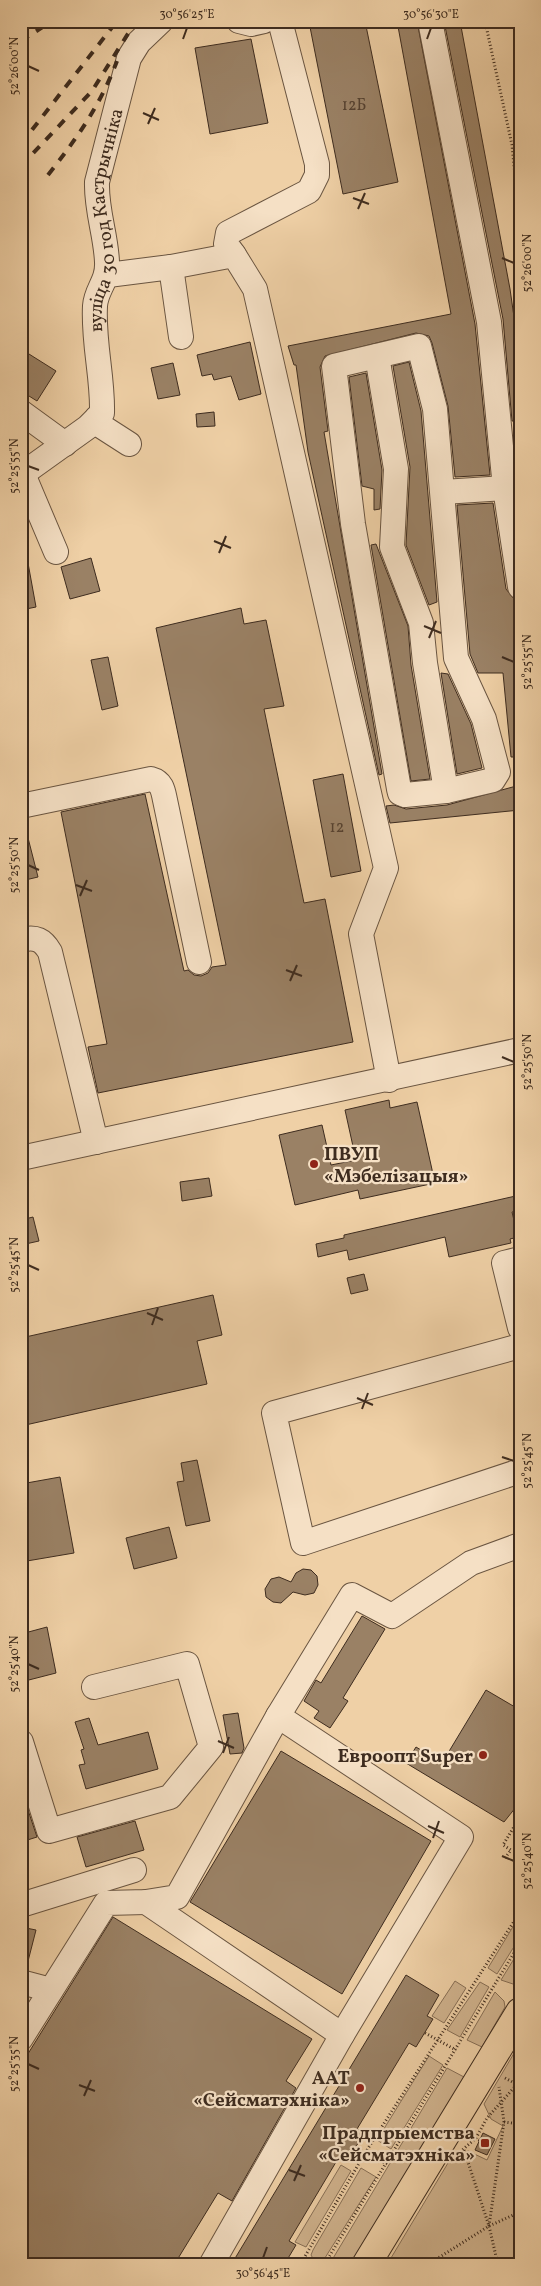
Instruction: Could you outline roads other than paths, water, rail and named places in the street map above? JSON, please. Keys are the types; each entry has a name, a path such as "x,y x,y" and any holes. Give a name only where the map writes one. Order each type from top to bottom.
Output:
{"main road":[{"path":"366,2265 520,2012"}],"street":[{"name":"вуліца 30 год Кастрычніка","path":"93,422 102,413 103,390 96,357 95,303 108,275 107,248 96,202 97,182 129,58 139,42 161,21"},
{"path":"239,21 251,24 264,21"},
{"path":"280,21 317,164 316,175 309,192 228,233 226,244 255,290 386,868 361,934 389,1080"},
{"path":"430,21 489,322 505,488 520,587"},
{"path":"108,275 171,267 234,255"},
{"path":"171,267 181,337"},
{"path":"419,346 435,410 443,492 451,617 456,658 484,719 498,772 493,780 446,791 405,795 400,794 353,524 334,366 419,346"},
{"path":"377,356 396,469 392,547 421,623 425,663 446,791"},
{"path":"21,412 65,444"},
{"path":"56,552 22,475 93,422 129,444"},
{"path":"443,492 505,488"},
{"path":"353,524 393,531"},
{"path":"421,623 451,617"},
{"path":"425,663 456,658"},
{"path":"21,806 151,779 157,780 162,786 199,962"},
{"path":"21,940 38,938 45,943 50,952 96,1142"},
{"path":"21,1158 389,1080 520,1050"},
{"path":"520,1259 504,1263 520,1328"},
{"path":"520,1346 274,1413 303,1543 520,1470"},
{"path":"21,2038 106,1903 146,1902 177,1897 278,1716 352,1596 392,1616 471,1563 520,1544"},
{"path":"21,1742 49,1831 170,1797 211,1747 187,1664 94,1687"},
{"path":"211,2265 342,2035 461,1837 278,1716"},
{"path":"21,1905 134,1870"},
{"path":"146,1902 342,2035"},
{"path":"21,1982 51,1990"}],"railway":[{"path":"21,41 52,21"},
{"path":"21,144 117,21"},
{"path":"21,166 92,91 136,21"},
{"path":"48,175 87,121 103,93 117,61"}],"place":[{"name":"ПВУП «Мэбелізацыя»","path":"314,1164"},
{"name":"Евроопт Super","path":"483,1755"},
{"name":"ААТ «Сейсматэхніка»","path":"360,2088"},
{"name":"Прадпрыемства «Сейсматэхніка»","path":"485,2143"}]}
